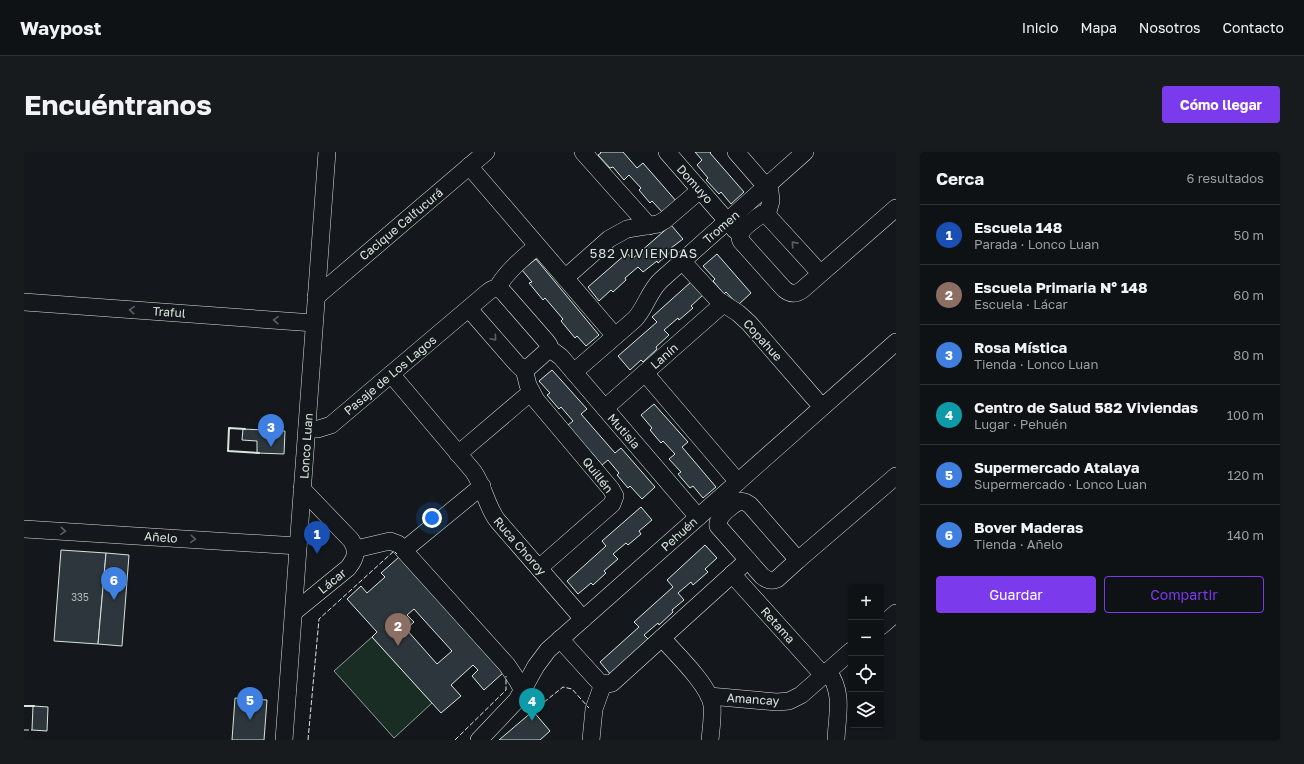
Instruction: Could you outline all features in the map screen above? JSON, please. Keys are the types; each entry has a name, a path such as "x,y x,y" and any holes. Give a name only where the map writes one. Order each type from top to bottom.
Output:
{"street":[{"name":"Lonco Luan","path":"284,740 326,152"},
{"name":"Cacique Calfucurá","path":"316,296 486,152"},
{"path":"583,152 649,226"},
{"name":"Domuyo","path":"666,152 728,221 740,235 741,241 784,289 793,294 799,292 820,273"},
{"path":"736,152 767,186 771,196 767,214"},
{"name":"Tromen","path":"574,372 639,314 656,284 805,152"},
{"path":"469,166 614,336"},
{"path":"565,278 609,239 618,233 627,229 658,224 666,220 700,190"},
{"path":"767,214 820,273 896,208"},
{"path":"740,235 743,229 759,216 762,214 767,214"},
{"path":"469,309 516,364 524,369 529,367 545,354 549,348 546,341 505,294 497,288 513,266 537,246"},
{"name":"Copahue","path":"682,261 713,295 749,323 822,407"},
{"name":"Pasaje de Los Lagos","path":"307,429 318,429 331,425 490,290 497,288"},
{"name":"Traful","path":"24,302 314,323"},
{"name":"Lanín","path":"605,408 723,304"},
{"name":"Pehuén","path":"479,740 518,700 548,650 896,342"},
{"name":"Mutisia","path":"549,348 558,354 574,372 698,517"},
{"name":"Quillén","path":"524,369 531,392 536,400 611,489 614,496 612,504 539,568"},
{"path":"645,373 738,482"},
{"name":"Ruca Choroy","path":"391,374 473,471 482,486 492,513 583,618"},
{"path":"458,454 531,392"},
{"path":"798,560 750,505 745,502 740,501 721,516 717,524 762,576 771,581 777,579 896,476"},
{"path":"404,550 482,486"},
{"path":"302,489 351,540 356,550 390,541 398,544 507,665 523,691"},
{"name":"Añelo","path":"24,529 298,546"},
{"name":"Lácar","path":"294,612 348,568 354,560 356,550"},
{"path":"560,639 595,679 603,684 608,684 616,680 748,560"},
{"name":"Retama","path":"732,574 826,673 834,679 838,693 836,740"},
{"path":"884,623 896,613"},
{"path":"662,638 701,682 709,696 712,704 710,740"},
{"name":"Amancay","path":"709,696 777,702 789,701 801,695 848,654"},
{"path":"591,740 594,709 603,684"}],"green space":[{"path":"372,637 432,703 394,738 334,671"}],"building":[{"path":"600,152 623,152 637,168 643,163 677,202 664,214 652,201 650,203 639,190 641,188 629,175 624,180 613,167 610,168 598,155 601,153"},
{"path":"695,152 711,152 710,153 744,192 731,204 721,192 719,194 706,180 708,178 697,165 702,160"},
{"path":"671,225 683,239 671,248 673,250 658,263 657,261 643,272 638,267 625,278 626,280 613,292 611,290 599,301 588,287 627,253 632,259"},
{"path":"717,254 751,293 738,305 726,292 724,294 713,281 715,279 703,266"},
{"path":"536,259 599,335 586,346 577,336 575,338 561,321 563,319 545,298 543,300 529,283 532,282 522,270"},
{"path":"691,282 703,295 691,306 693,308 664,330 669,335 656,347 657,349 643,362 641,360 630,370 618,356 657,322 652,317"},
{"path":"552,370 587,409 581,414 615,453 621,448 655,487 642,499 630,486 628,488 617,475 619,473 608,460 602,465 591,452 588,453 568,425 573,421 561,407 559,409 547,395 550,393 539,381"},
{"path":"654,404 688,442 682,447 716,487 703,498 693,486 690,488 678,474 681,472 669,459 675,454 663,441 661,443 650,430 652,428 641,415"},
{"path":"243,429 285,431 284,454 257,453 257,441 242,440"},
{"path":"641,507 652,520 639,531 641,534 628,545 626,543 613,554 618,559 604,571 606,573 593,585 591,583 578,594 567,581 606,546 602,541"},
{"path":"705,545 717,558 705,569 708,572 693,585 691,582 678,593 684,600 672,610 673,612 659,625 658,623 644,635 649,640 611,675 600,662 639,627 634,622 673,587 667,580"},
{"path":"61,550 106,553 98,644 54,641"},
{"path":"106,553 129,555 122,646 98,644"},
{"path":"399,557 503,673 484,690 472,676 478,670 473,665 451,685 461,696 441,713 372,637 377,632 347,599 361,586 367,593 385,577 381,573","holes":["414,609 452,651 437,664 406,629 414,622 407,615"]},
{"path":"235,698 267,700 264,740 232,740"},
{"path":"33,706 48,707 47,731 32,730"},
{"path":"533,711 550,731 540,740 499,740"}],"fence":[{"path":"308,740 319,619 394,551 397,554"},
{"path":"455,740 506,690 506,676"},
{"path":"533,711 563,687 572,689 589,708"},
{"path":"24,730 32,730"}],"wall":[{"path":"245,429 229,428 228,451 259,453"},
{"path":"24,706 34,706"}],"place":[{"name":"Rosa Mística","path":"271,447"},
{"name":"Escuela 148","path":"317,554"},
{"name":"Bover Maderas","path":"114,600"},
{"name":"Escuela Primaria N° 148","path":"398,646"},
{"name":"Supermercado Atalaya","path":"250,720"},
{"name":"Centro de Salud 582 Viviendas","path":"532,721"}],"district":[{"name":"582 VIVIENDAS","path":"644,253"}]}
